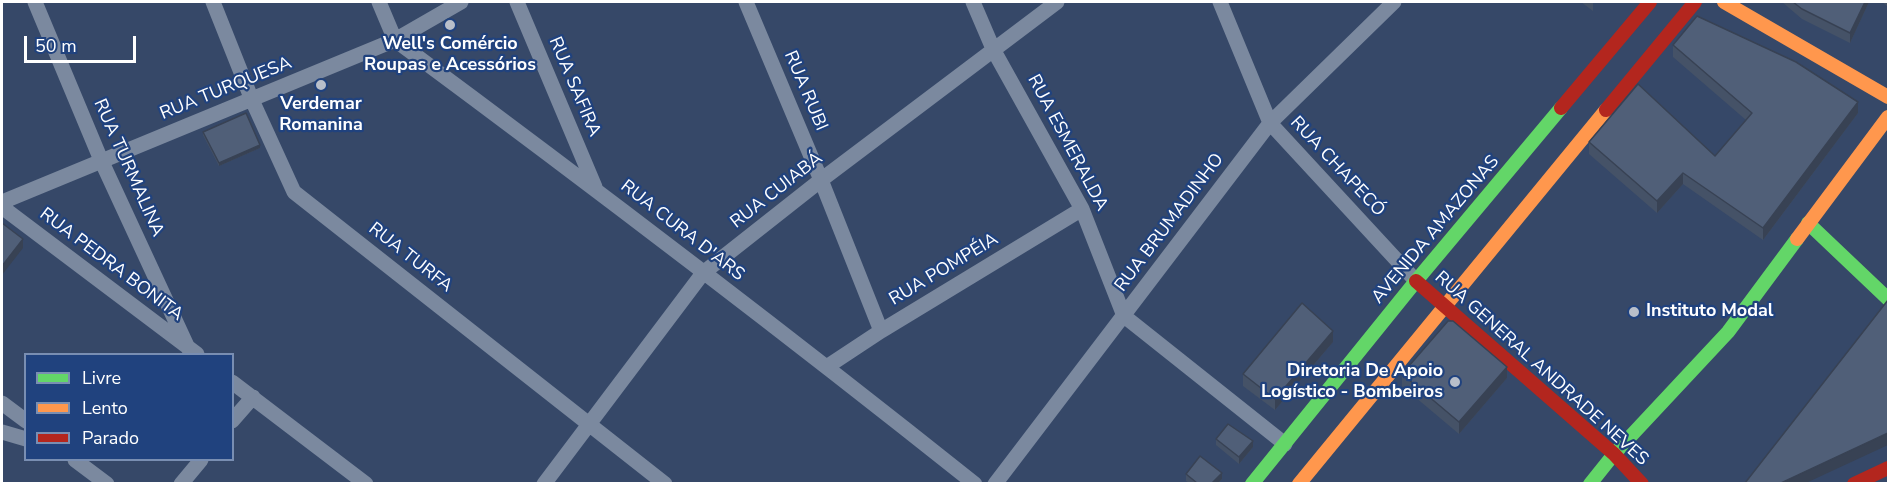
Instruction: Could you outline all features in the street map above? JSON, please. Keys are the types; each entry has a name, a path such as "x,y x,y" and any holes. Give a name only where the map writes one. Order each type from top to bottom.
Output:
{"main road":[{"name":"AVENIDA AMAZONAS","path":"1252,483 1416,281 1650,2"},
{"path":"1299,483 1695,2"},
{"path":"1724,2 1888,97"},
{"path":"1590,483 1614,454 1728,332 1888,117"},
{"path":"1808,223 1888,299"},
{"name":"RUA GENERAL ANDRADE NEVES","path":"1416,281 1614,454 1642,483"},
{"path":"1854,483 1888,468"}],"street":[{"name":"RUA TURMALINA","path":"35,2 101,160 193,351"},
{"name":"RUA TURFA","path":"213,2 252,100 294,192 665,483"},
{"path":"379,2 395,40"},
{"name":"RUA TURQUESA","path":"2,202 395,40 461,2"},
{"name":"RUA SAFIRA","path":"517,2 595,188"},
{"name":"RUA RUBI","path":"746,2 821,180 881,331"},
{"name":"RUA ESMERALDA","path":"974,2 994,51 1082,209 1124,316"},
{"name":"RUA CUIABÁ","path":"544,483 703,273 821,180 1057,2"},
{"name":"RUA CHAPECÓ","path":"1220,2 1270,123 1416,281"},
{"name":"RUA BRUMADINHO","path":"995,483 1270,123 1394,2"},
{"name":"RUA CURA D'ARS","path":"395,40 595,188 703,273 828,366 975,483"},
{"name":"RUA PEDRA BONITA","path":"2,207 193,351"},
{"name":"RUA POMPÉIA","path":"828,366 881,331 1082,209"},
{"path":"1124,316 1285,444"},
{"path":"234,383 366,483"},
{"path":"234,419 253,397"},
{"path":"2,403 24,420"},
{"path":"2,432 24,439"},
{"path":"78,461 107,483"},
{"path":"181,483 199,461"}],"building":[{"path":"1793,2 1865,2 1850,33 1802,9"},
{"path":"1697,16 1796,62 1858,102 1763,228 1683,173 1657,201 1589,142 1638,84 1715,156 1752,113 1673,45"},
{"path":"246,113 260,145 219,163 203,132"},
{"path":"2,223 23,239 2,266"},
{"path":"1888,300 1888,433 1781,483 1745,483"},
{"path":"1302,303 1333,331 1275,399 1243,374"},
{"name":"Diretoria De Apoio Logístico - Bombeiros","path":"1448,321 1453,321 1507,367 1459,422 1402,374"},
{"path":"1228,424 1253,441 1239,457 1216,439"},
{"path":"1200,456 1222,473 1212,483 1197,483 1186,474"}],"traffic: fast":[{"path":"1252,484 1416,281 1561,108"},
{"path":"1808,223 1888,299"},
{"path":"1590,484 1614,454 1728,332 1797,239"}],"traffic: slow":[{"path":"1724,2 1888,97"},
{"path":"1299,484 1606,110"},
{"path":"1797,239 1888,117"}],"traffic: jam":[{"path":"1561,108 1650,2"},
{"path":"1606,110 1695,2"},
{"path":"1416,281 1614,454 1642,484"},
{"path":"1854,484 1888,468"}],"place":[{"name":"Well's Comércio Roupas e Acessórios","path":"450,25"},
{"name":"Verdemar Romanina","path":"321,85"},
{"name":"Instituto Modal","path":"1634,312"},
{"name":"Diretoria De Apoio Logístico - Bombeiros","path":"1455,382"}]}
